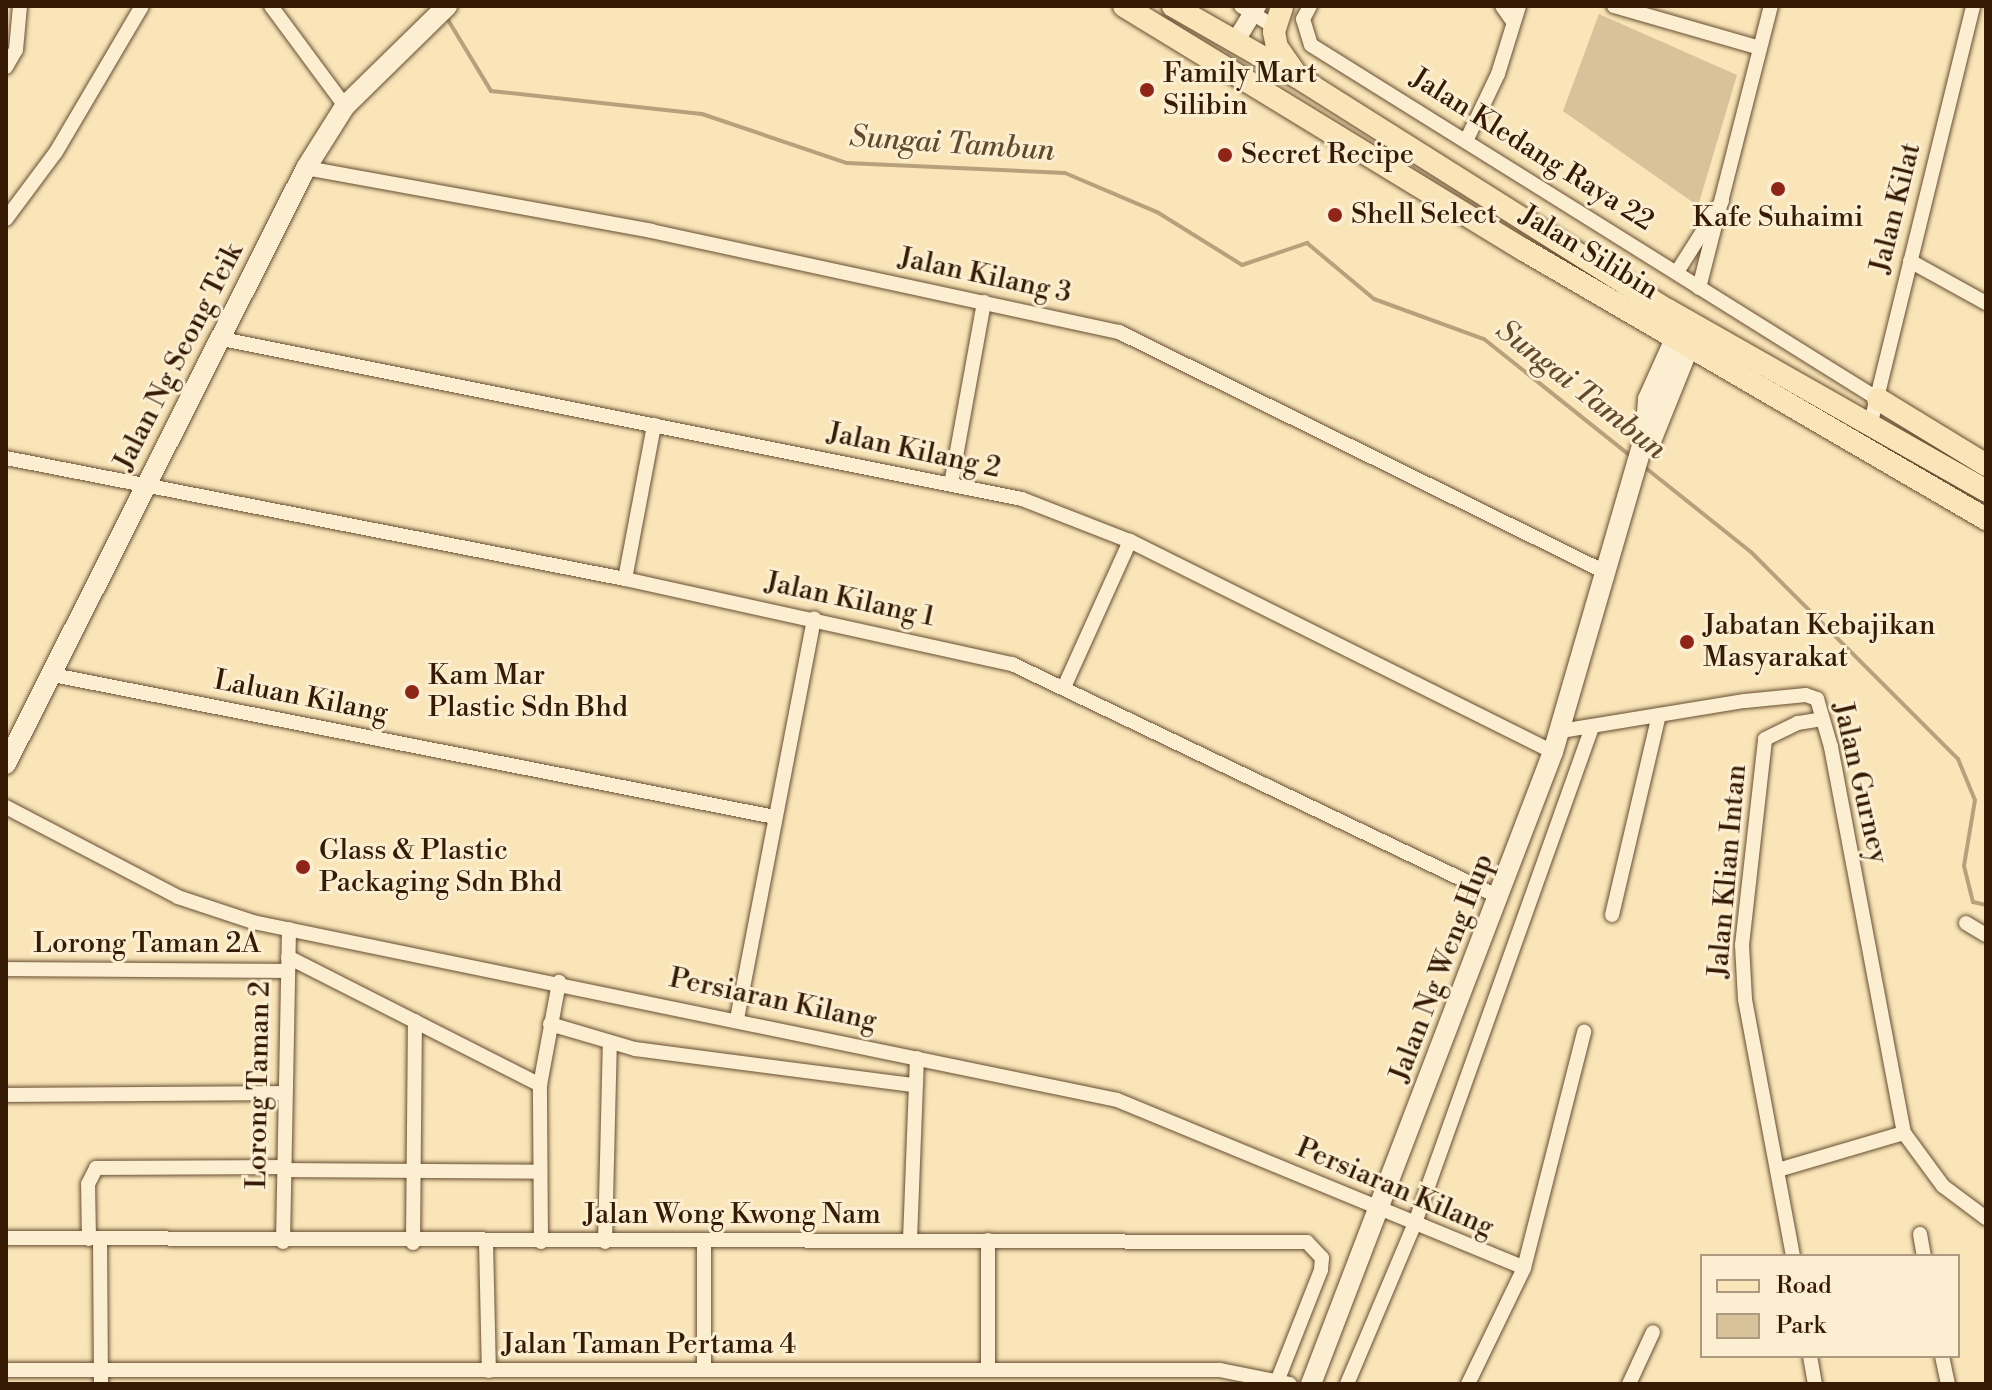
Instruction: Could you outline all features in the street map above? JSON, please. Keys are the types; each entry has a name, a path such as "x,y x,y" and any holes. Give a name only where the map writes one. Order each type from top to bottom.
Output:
{"main road":[{"name":"Jalan Ng Seong Teik","path":"6,764 53,675 217,338 306,168 345,106 419,30 447,6"},
{"name":"Jalan Silibin","path":"1124,6 1388,166 1687,338 1986,519"},
{"path":"1147,6 1240,50 1342,126 1388,166"},
{"name":"Jalan Silibin","path":"1173,6 1240,50 1299,78 1687,338 1871,422 1986,491"},
{"path":"1279,13 1274,32 1277,47 1299,78"},
{"name":"Jalan Ng Weng Hup","path":"1311,1384 1561,731 1648,436 1648,399 1687,338"},
{"path":"1878,399 1986,465"},
{"path":"1871,422 1873,438 1897,455 1906,472"}],"street":[{"path":"6,67 16,50 20,6"},
{"path":"6,219 56,152 142,6"},
{"path":"271,6 345,106"},
{"path":"1502,6 1513,22"},
{"path":"1467,139 1498,74 1519,6"},
{"path":"1614,6 1658,11 1760,48"},
{"path":"1699,288 1771,6"},
{"name":"Jalan Kilat","path":"1871,422 1973,6"},
{"path":"1240,50 1250,8 1279,13"},
{"name":"Jalan Kledang Raya 22","path":"1306,12 1311,45 1467,139 1878,399"},
{"path":"1240,50 1279,13"},
{"name":"Jalan Kilang 3","path":"306,168 651,231 1080,322 1158,348 1608,570"},
{"path":"1677,272 1722,201"},
{"path":"1910,261 1986,303"},
{"path":"951,484 984,302"},
{"name":"Jalan Kilang 2","path":"217,338 951,484 1080,517 1553,752"},
{"path":"625,579 654,425"},
{"name":"Jalan Kilang 1","path":"6,458 625,579 980,654 1065,685 1499,897"},
{"path":"1065,685 1130,541"},
{"path":"737,1019 814,618"},
{"name":"Laluan Kilang","path":"53,675 775,817"},
{"name":"Jalan Gurney","path":"1561,731 1591,730 1659,715 1806,695 1817,699 1904,1133"},
{"path":"1612,915 1659,715"},
{"name":"Jalan Klian Intan","path":"1793,1254 1742,980 1753,830 1765,739 1798,723 1822,719"},
{"path":"1347,1384 1415,1223 1591,730"},
{"name":"Persiaran Kilang","path":"6,807 178,897 289,929 559,982 1117,1100 1524,1268"},
{"path":"1966,923 1986,935"},
{"name":"Lorong Taman 2","path":"283,1242 289,929"},
{"path":"288,964 415,1021 540,1085"},
{"name":"Lorong Taman 2A","path":"6,969 288,964"},
{"path":"541,1242 540,1085 559,982"},
{"path":"413,1243 415,1021"},
{"path":"550,1024 610,1043 913,1085"},
{"path":"1468,1384 1524,1268 1584,1032"},
{"path":"605,1242 610,1043"},
{"path":"910,1240 913,1085 917,1058"},
{"path":"6,1095 285,1093"},
{"path":"1778,1170 1904,1133 1943,1186 1986,1218"},
{"path":"101,1378 95,1239 88,1184 96,1168 540,1172"},
{"path":"1920,1234 1924,1254"},
{"name":"Jalan Wong Kwong Nam","path":"6,1238 413,1243 910,1240 1307,1242 1322,1258 1321,1270 1284,1382"},
{"path":"988,1240 988,1370"},
{"path":"486,1242 489,1371"},
{"path":"704,1243 704,1370"},
{"path":"1629,1384 1653,1332"},
{"path":"1810,1358 1815,1384"},
{"path":"1942,1358 1948,1384"},
{"name":"Jalan Taman Pertama 4","path":"6,1370 101,1378 489,1371 615,1377 704,1370 846,1377 988,1370 1088,1377 1220,1370 1284,1382"}],"green space":[{"path":"1599,14 1737,75 1698,206 1563,111"}],"waterway":[{"name":"Sungai Tambun","path":"445,15 491,91 702,114 847,163 1065,173 1157,212 1242,265 1307,243 1374,299 1484,339 1632,457"},
{"name":"Sungai Tambun","path":"1642,465 1751,552 1958,759 1975,800 1964,866 1973,902 1986,905"}],"place":[{"name":"Family Mart Silibin","path":"1147,90"},
{"name":"Secret Recipe","path":"1225,155"},
{"name":"Kafe Suhaimi","path":"1778,189"},
{"name":"Shell Select","path":"1335,215"},
{"name":"Jabatan Kebajikan Masyarakat","path":"1687,642"},
{"name":"Kam Mar Plastic Sdn Bhd","path":"412,692"},
{"name":"Glass & Plastic Packaging Sdn Bhd","path":"303,867"}]}
